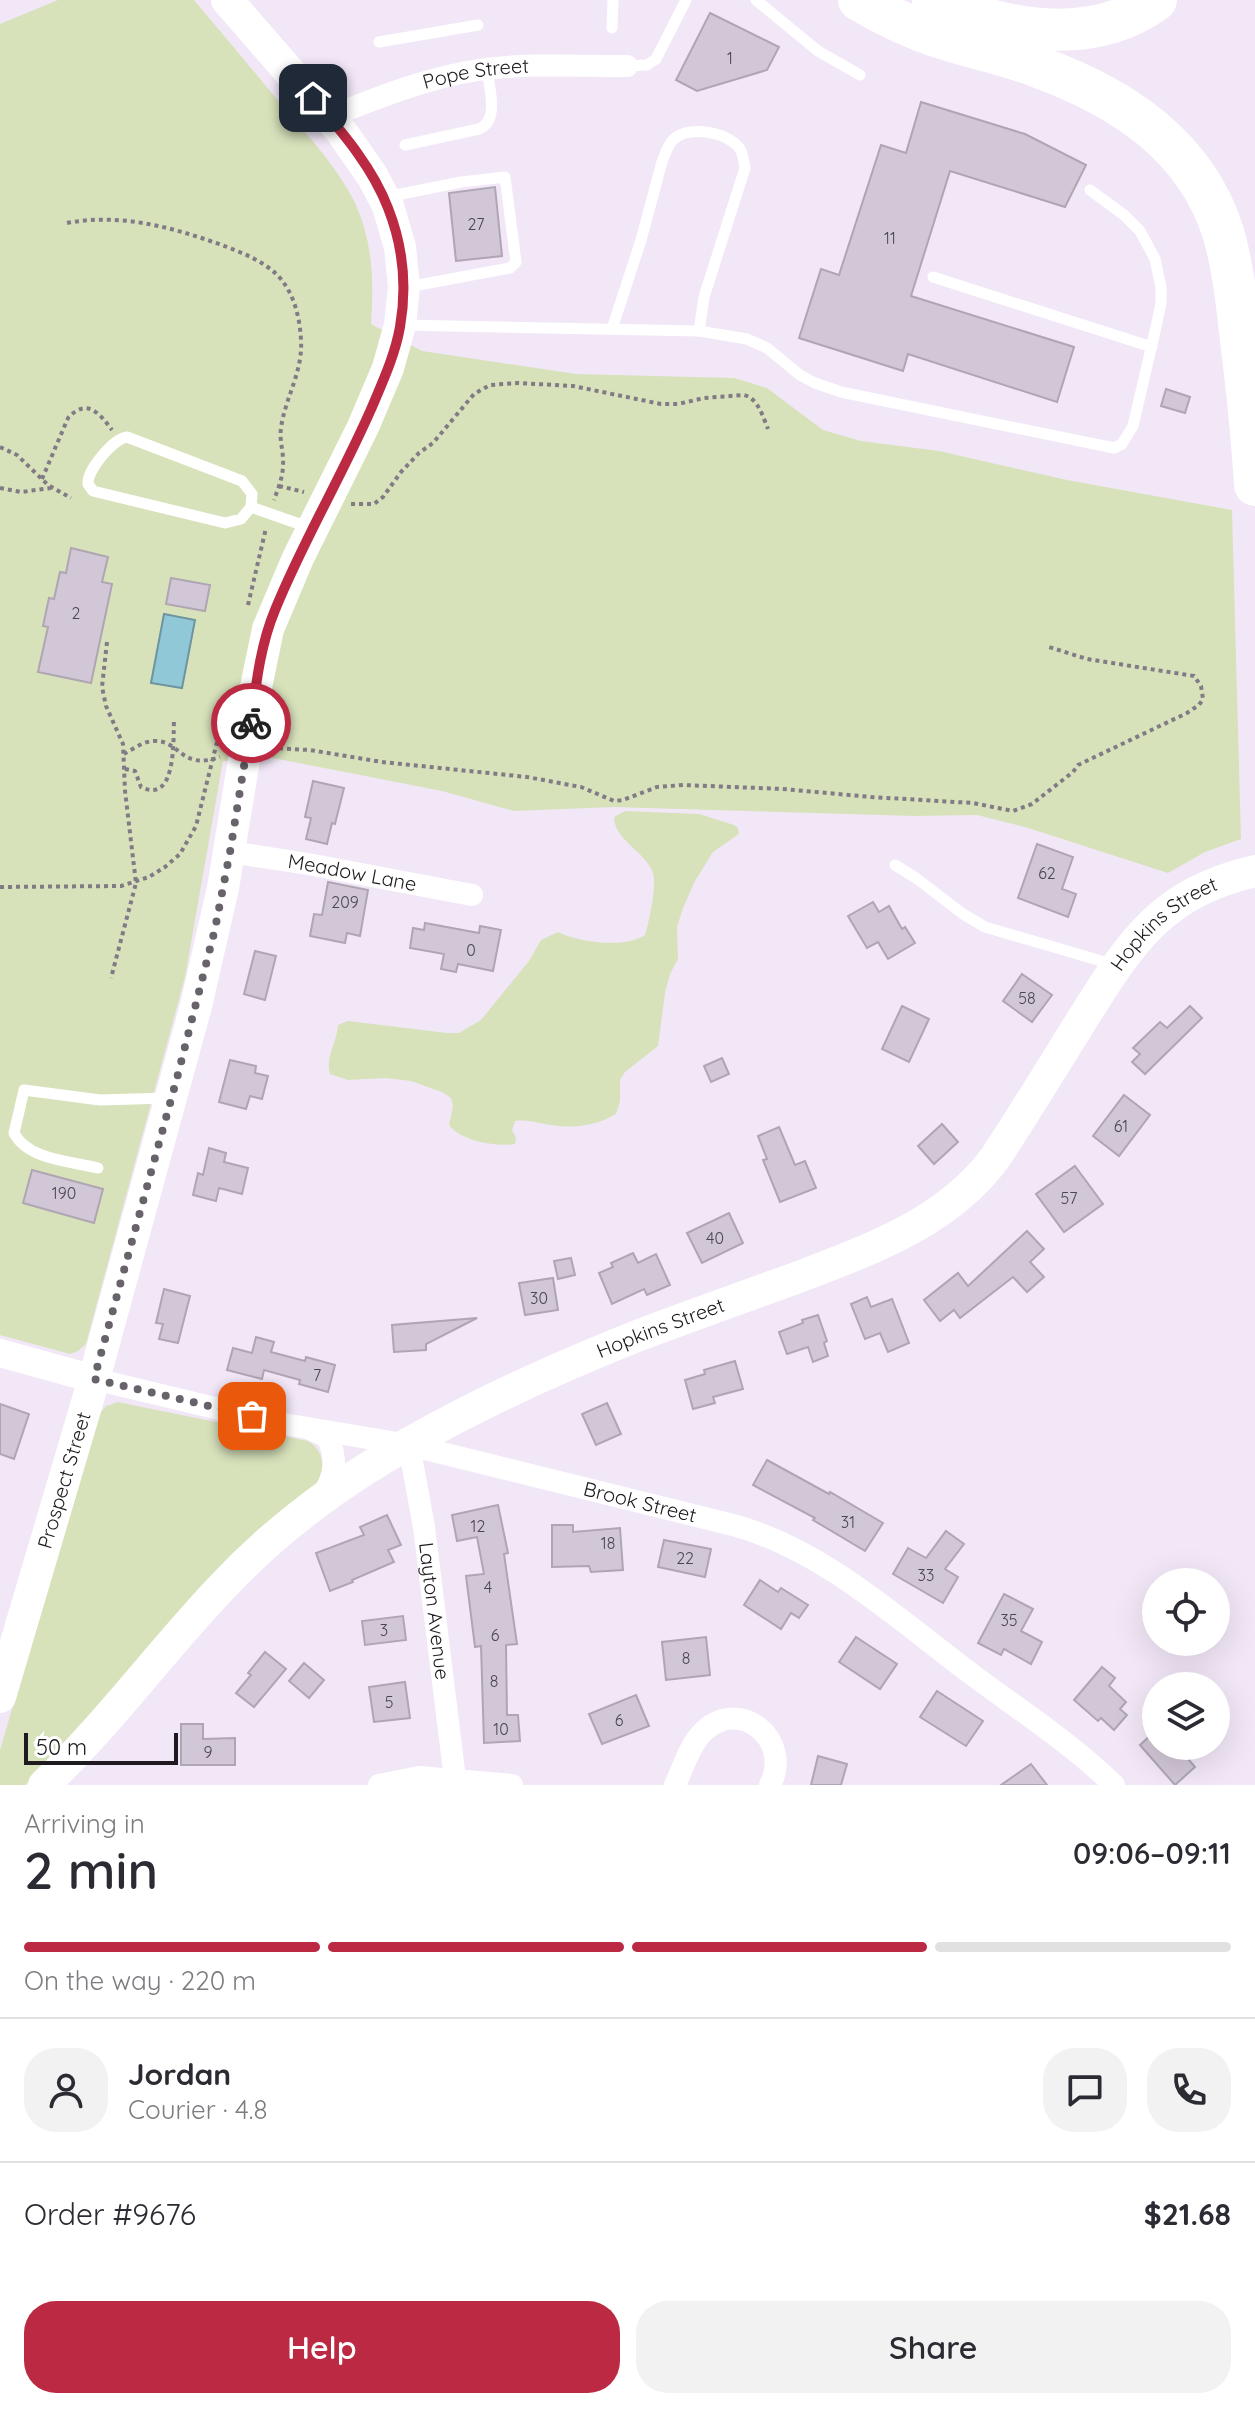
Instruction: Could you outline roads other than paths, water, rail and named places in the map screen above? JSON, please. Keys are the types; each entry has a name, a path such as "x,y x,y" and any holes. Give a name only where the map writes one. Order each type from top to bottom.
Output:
{"highway":[{"path":"859,0 888,17 938,37 1038,66 1095,90 1124,107 1156,132 1182,158 1208,197 1223,232 1228,254 1238,311 1255,485"},
{"path":"933,0 961,12 1023,27 1065,30 1099,26 1128,16 1156,0"}],"main road":[{"name":"Prospect Street","path":"0,1697 94,1379 215,929 268,629 383,381 400,325 404,287 400,247 384,198 361,157 227,0"},
{"name":"Hopkins Street","path":"44,1785 259,1550 315,1505 370,1467 503,1393 637,1337 850,1257 911,1229 945,1208 975,1182 995,1158 1116,965 1142,933 1167,910 1194,893 1247,873"}],"street":[{"name":"Pope Street","path":"329,117 409,87 487,69 627,66"},
{"name":"Meadow Lane","path":"230,852 472,895"},
{"path":"0,1353 94,1379"},
{"name":"Brook Street","path":"94,1379 305,1427 409,1445 733,1525 781,1542 826,1567 873,1600 1114,1785"},
{"path":"305,1427 327,1437 334,1456 331,1480 315,1505"},
{"name":"Layton Avenue","path":"409,1445 424,1527 455,1779"},
{"path":"675,1785 695,1743 705,1730 718,1722 734,1719 757,1726 773,1744 777,1767 770,1785"},
{"path":"379,1785 419,1777 512,1785"}],"lane":[{"path":"612,28 613,0"},
{"path":"627,66 647,65 656,59 686,0"},
{"path":"756,0 818,51 860,75"},
{"path":"379,42 478,25"},
{"path":"405,145 486,126 491,116 487,69"},
{"path":"612,329 633,269 662,162 673,140 693,131 733,142 740,149 745,168 704,297 699,331"},
{"path":"384,198 461,182 505,177 516,262 510,268 404,287"},
{"path":"400,325 699,331 736,335 767,348 800,375 841,392 1114,448 1122,444 1133,426 1161,303 1159,271 1140,231 1090,190"},
{"path":"933,277 1152,347"},
{"path":"132,438 242,481 252,494 251,507 241,519 225,523 95,492 88,486 88,476 117,439 132,438"},
{"path":"251,507 312,529"},
{"path":"895,865 985,927 1116,965"},
{"path":"98,1168 35,1153 24,1147 14,1133 24,1090 100,1100 171,1098"}],"water":[{"path":"164,614 195,620 182,688 151,683"}]}
